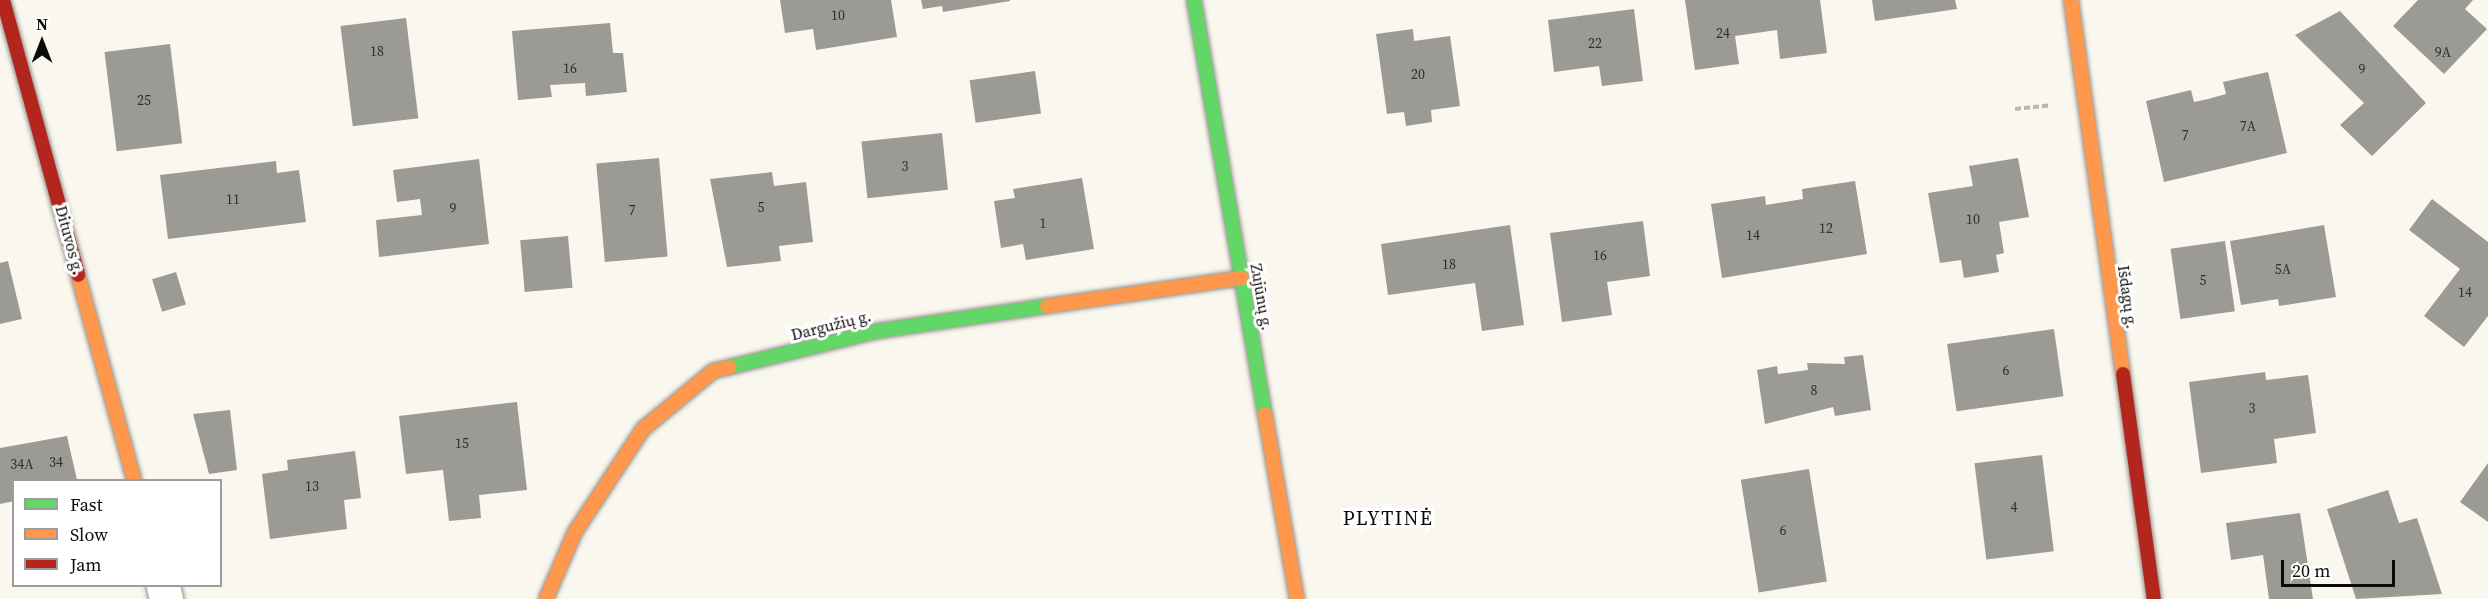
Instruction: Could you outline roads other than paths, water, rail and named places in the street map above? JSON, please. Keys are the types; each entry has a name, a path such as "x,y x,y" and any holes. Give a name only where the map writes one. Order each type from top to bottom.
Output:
{"street":[{"name":"Dituvos g.","path":"3,0 135,479"},
{"name":"Zujūnų g.","path":"1194,0 1297,599"},
{"name":"Išdagų g.","path":"2071,0 2154,599"},
{"name":"Dargužių g.","path":"546,599 575,532 626,452 643,429 713,372 878,331 1242,278"}],"district":[{"name":"PLYTINĖ","path":"1388,518"}]}
